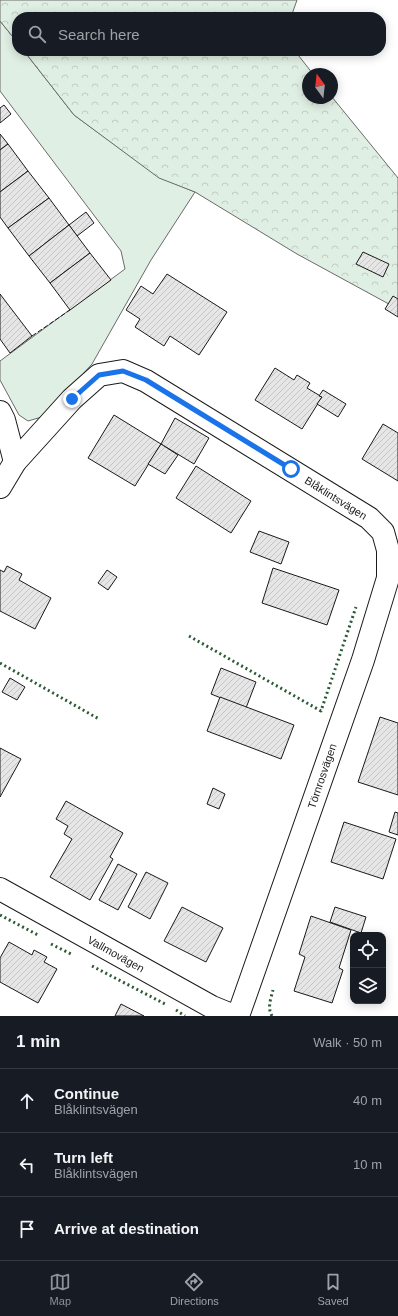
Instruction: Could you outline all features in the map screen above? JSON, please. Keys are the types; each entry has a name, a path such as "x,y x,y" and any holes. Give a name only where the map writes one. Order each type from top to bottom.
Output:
{"street":[{"name":"Blåklintsvägen","path":"0,487 15,462 72,399 99,375 123,371 146,380 297,473 369,518 383,532"},
{"path":"0,412 4,420 15,462"},
{"name":"Törnrosvägen","path":"238,1016 363,660 388,578 388,550 383,532"},
{"name":"Vallmovägen","path":"0,889 212,1007 234,1016"}],"green space":[{"path":"0,0 297,0 293,12 12,12 12,36 0,21"},
{"path":"0,21 12,36 12,56 28,56 74,115 159,177 195,192 151,260 92,364 45,416 28,421 19,415 0,380 0,361 125,269 121,251 0,91"},
{"path":"28,56 299,56 308,68 302,68 302,104 338,104 398,178 398,309 297,254 195,192 159,178 74,115"}],"building":[{"path":"4,105 11,114 0,123 0,108"},
{"path":"0,134 8,144 0,150"},
{"path":"8,144 28,171 0,192 0,150"},
{"path":"28,171 49,198 8,228 0,217 0,192"},
{"path":"49,198 69,225 29,256 8,228"},
{"path":"86,212 94,223 77,236 69,225"},
{"path":"69,225 90,253 50,283 29,256"},
{"path":"363,252 389,264 383,277 356,264"},
{"path":"90,253 111,280 70,310 50,283"},
{"path":"167,274 227,312 199,355 170,336 164,346 135,327 140,319 126,310 141,286 153,294"},
{"path":"0,294 32,336 10,353 0,339"},
{"path":"393,296 398,299 398,317 385,309"},
{"path":"275,368 294,380 297,375 310,383 307,388 322,397 302,429 255,400"},
{"path":"323,390 346,404 338,417 317,404 322,397 319,396"},
{"path":"114,415 161,444 135,486 88,458"},
{"path":"175,418 209,438 194,464 161,444"},
{"path":"383,424 398,433 398,481 362,459"},
{"path":"161,444 178,455 165,474 148,464"},
{"path":"196,466 251,501 231,533 176,498"},
{"path":"259,531 289,542 281,564 250,552"},
{"path":"7,566 22,574 19,580 51,598 35,629 0,611 0,570 4,572"},
{"path":"273,568 339,590 327,625 262,603"},
{"path":"107,570 117,577 108,590 98,583"},
{"path":"221,668 256,682 246,708 211,694"},
{"path":"10,678 25,687 17,700 2,692"},
{"path":"220,697 294,725 281,759 207,731"},
{"path":"380,717 398,723 398,795 358,782"},
{"path":"0,748 21,759 0,797"},
{"path":"213,788 225,794 219,809 207,804"},
{"path":"66,801 123,833 110,857 113,859 90,900 50,877 72,839 64,834 68,826 56,819"},
{"path":"395,812 398,813 398,835 389,832"},
{"path":"344,822 396,839 383,879 331,862"},
{"path":"118,864 137,874 118,910 99,900"},
{"path":"146,872 168,883 150,919 128,907"},
{"path":"182,907 223,928 206,962 164,941"},
{"path":"335,907 366,917 361,932 330,922"},
{"path":"311,916 351,930 339,968 343,970 332,1003 294,991 305,957 299,954"},
{"path":"9,942 32,955 34,950 47,957 44,962 57,969 38,1003 0,982 0,958"},
{"path":"121,1004 144,1016 115,1016"}],"hedge":[{"path":"189,636 321,711 356,607"},
{"path":"0,663 99,719"},
{"path":"0,915 38,935"},
{"path":"51,944 73,955"},
{"path":"92,966 167,1005"},
{"path":"272,1016 270,1000 273,990"},
{"path":"176,1010 185,1016"}],"fence":[{"path":"32,336 70,310"}],"route":[{"path":"72,399 99,375 123,371 146,380 291,469"}]}
